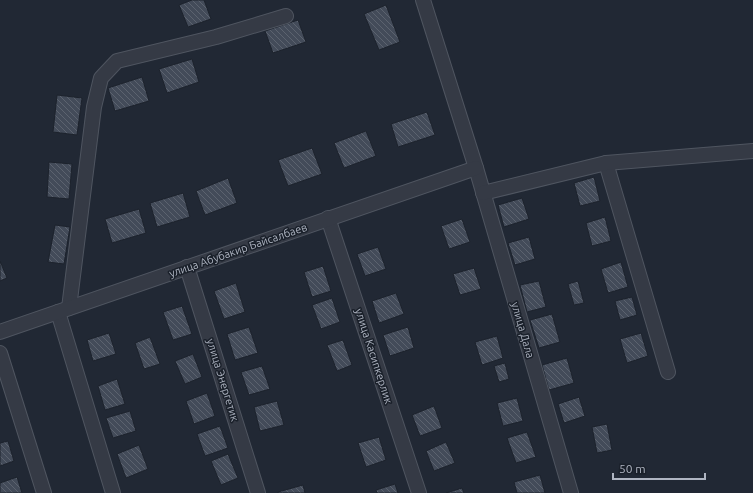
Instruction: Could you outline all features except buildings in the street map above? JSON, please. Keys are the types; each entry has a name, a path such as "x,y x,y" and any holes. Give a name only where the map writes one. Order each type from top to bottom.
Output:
{"street":[{"name":"улица Дала","path":"423,0 476,168 571,493"},
{"path":"113,493 64,310 94,107 101,78 117,61 216,37 286,16"},
{"path":"483,193 606,163 753,151"},
{"path":"606,163 668,372"},
{"name":"улица Абубакир Байсалбаев","path":"0,332 476,168"},
{"name":"улица Касипкерлик","path":"328,218 419,493"},
{"name":"улица Энергетик","path":"187,267 258,493"},
{"path":"0,353 44,493"}]}
